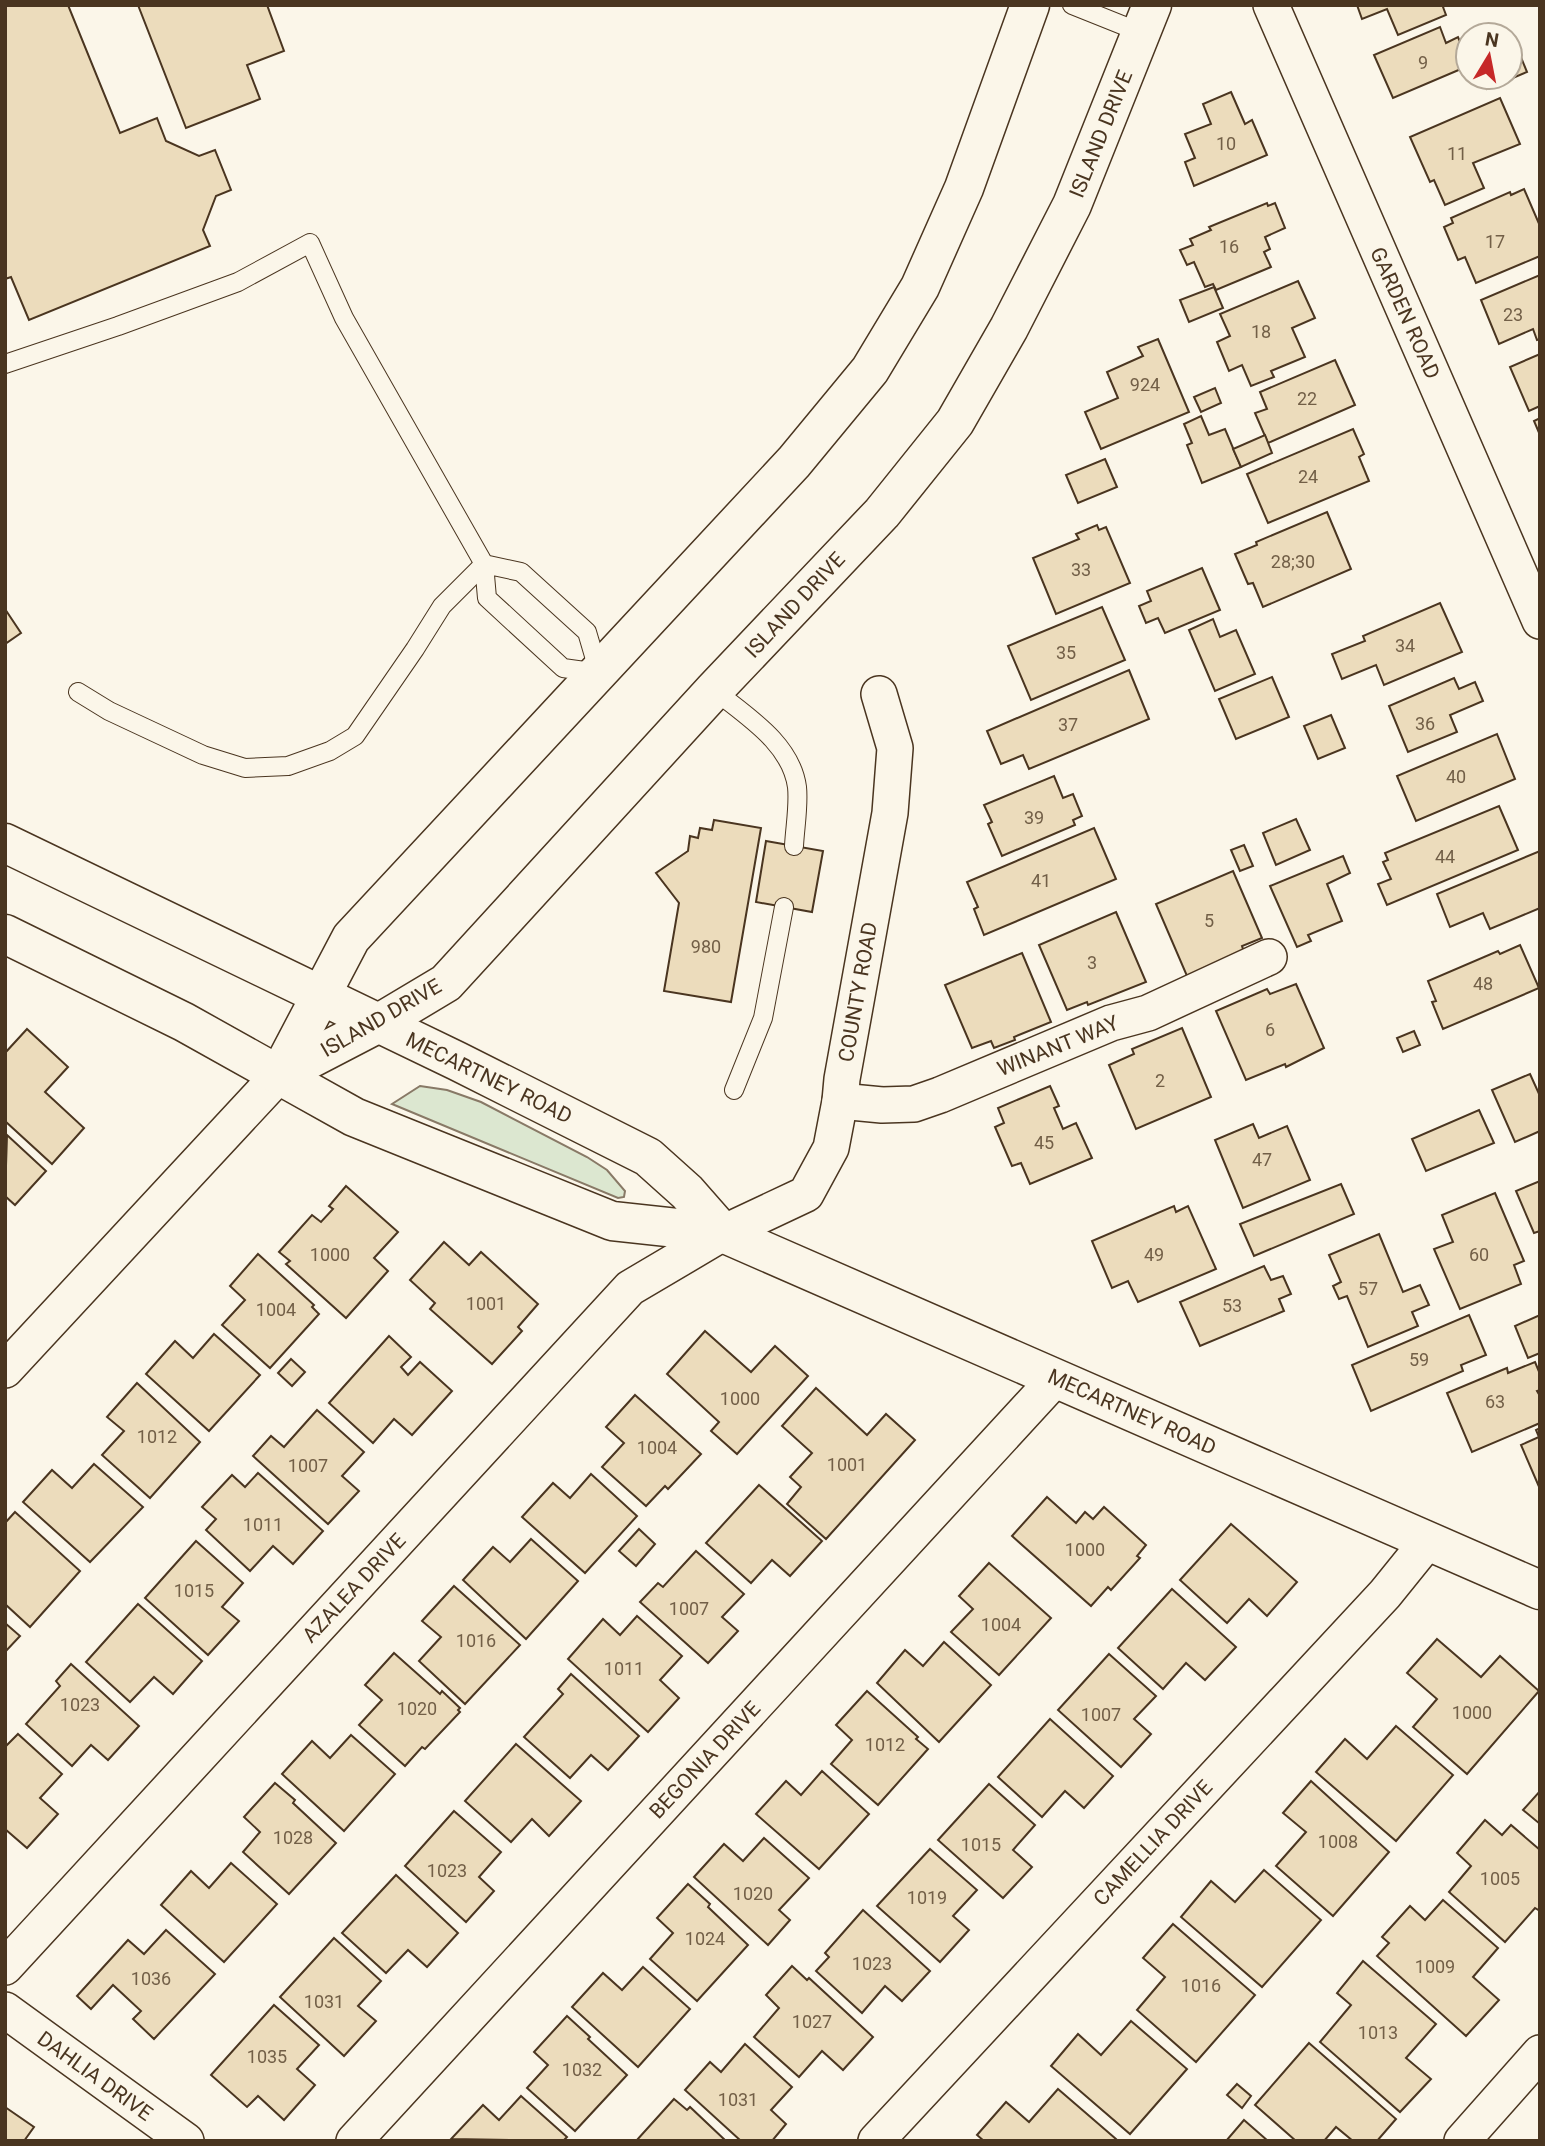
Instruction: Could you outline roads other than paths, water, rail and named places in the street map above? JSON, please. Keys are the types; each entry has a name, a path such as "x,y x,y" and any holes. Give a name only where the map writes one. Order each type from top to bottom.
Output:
{"main road":[{"name":"ISLAND DRIVE","path":"279,1075 351,938 794,463 870,370 920,287 964,188 1030,5"},
{"name":"ISLAND DRIVE","path":"279,1075 379,1023 446,983 882,513 956,422 1009,328 1072,205 1147,19"},
{"name":"MECARTNEY ROAD","path":"5,843 379,1023 648,1157 687,1192 723,1234"},
{"name":"MECARTNEY ROAD","path":"5,934 184,1022 354,1117 612,1221 723,1234 1540,1590"}],"street":[{"name":"GARDEN ROAD","path":"1271,5 1540,621"},
{"name":"COUNTY ROAD","path":"723,1234 806,1194 831,1148 890,813 895,748 879,694"},
{"name":"WINANT WAY","path":"840,1101 882,1105 914,1104 1111,1023 1147,1013 1269,957"},
{"name":"ISLAND DRIVE","path":"5,1370 279,1075"},
{"name":"AZALEA DRIVE","path":"5,1967 630,1288 723,1234"},
{"name":"BEGONIA DRIVE","path":"354,2141 1056,1378"},
{"name":"CAMELLIA DRIVE","path":"876,2141 1385,1594 1427,1542"},
{"name":"DAHLIA DRIVE","path":"5,2010 186,2141"},
{"path":"1462,2141 1540,2053"}],"lane":[{"path":"1072,5 1147,19"},
{"path":"5,364 238,282 310,243 344,318 484,565 487,598 563,668 599,673 587,632 521,572 484,565"},
{"path":"78,692 109,711 203,755 245,768 288,766 330,751 355,737 442,606 484,565"},
{"path":"715,690 769,735 787,757 797,786 794,846"},
{"path":"734,1090 763,1018 784,907"}]}
